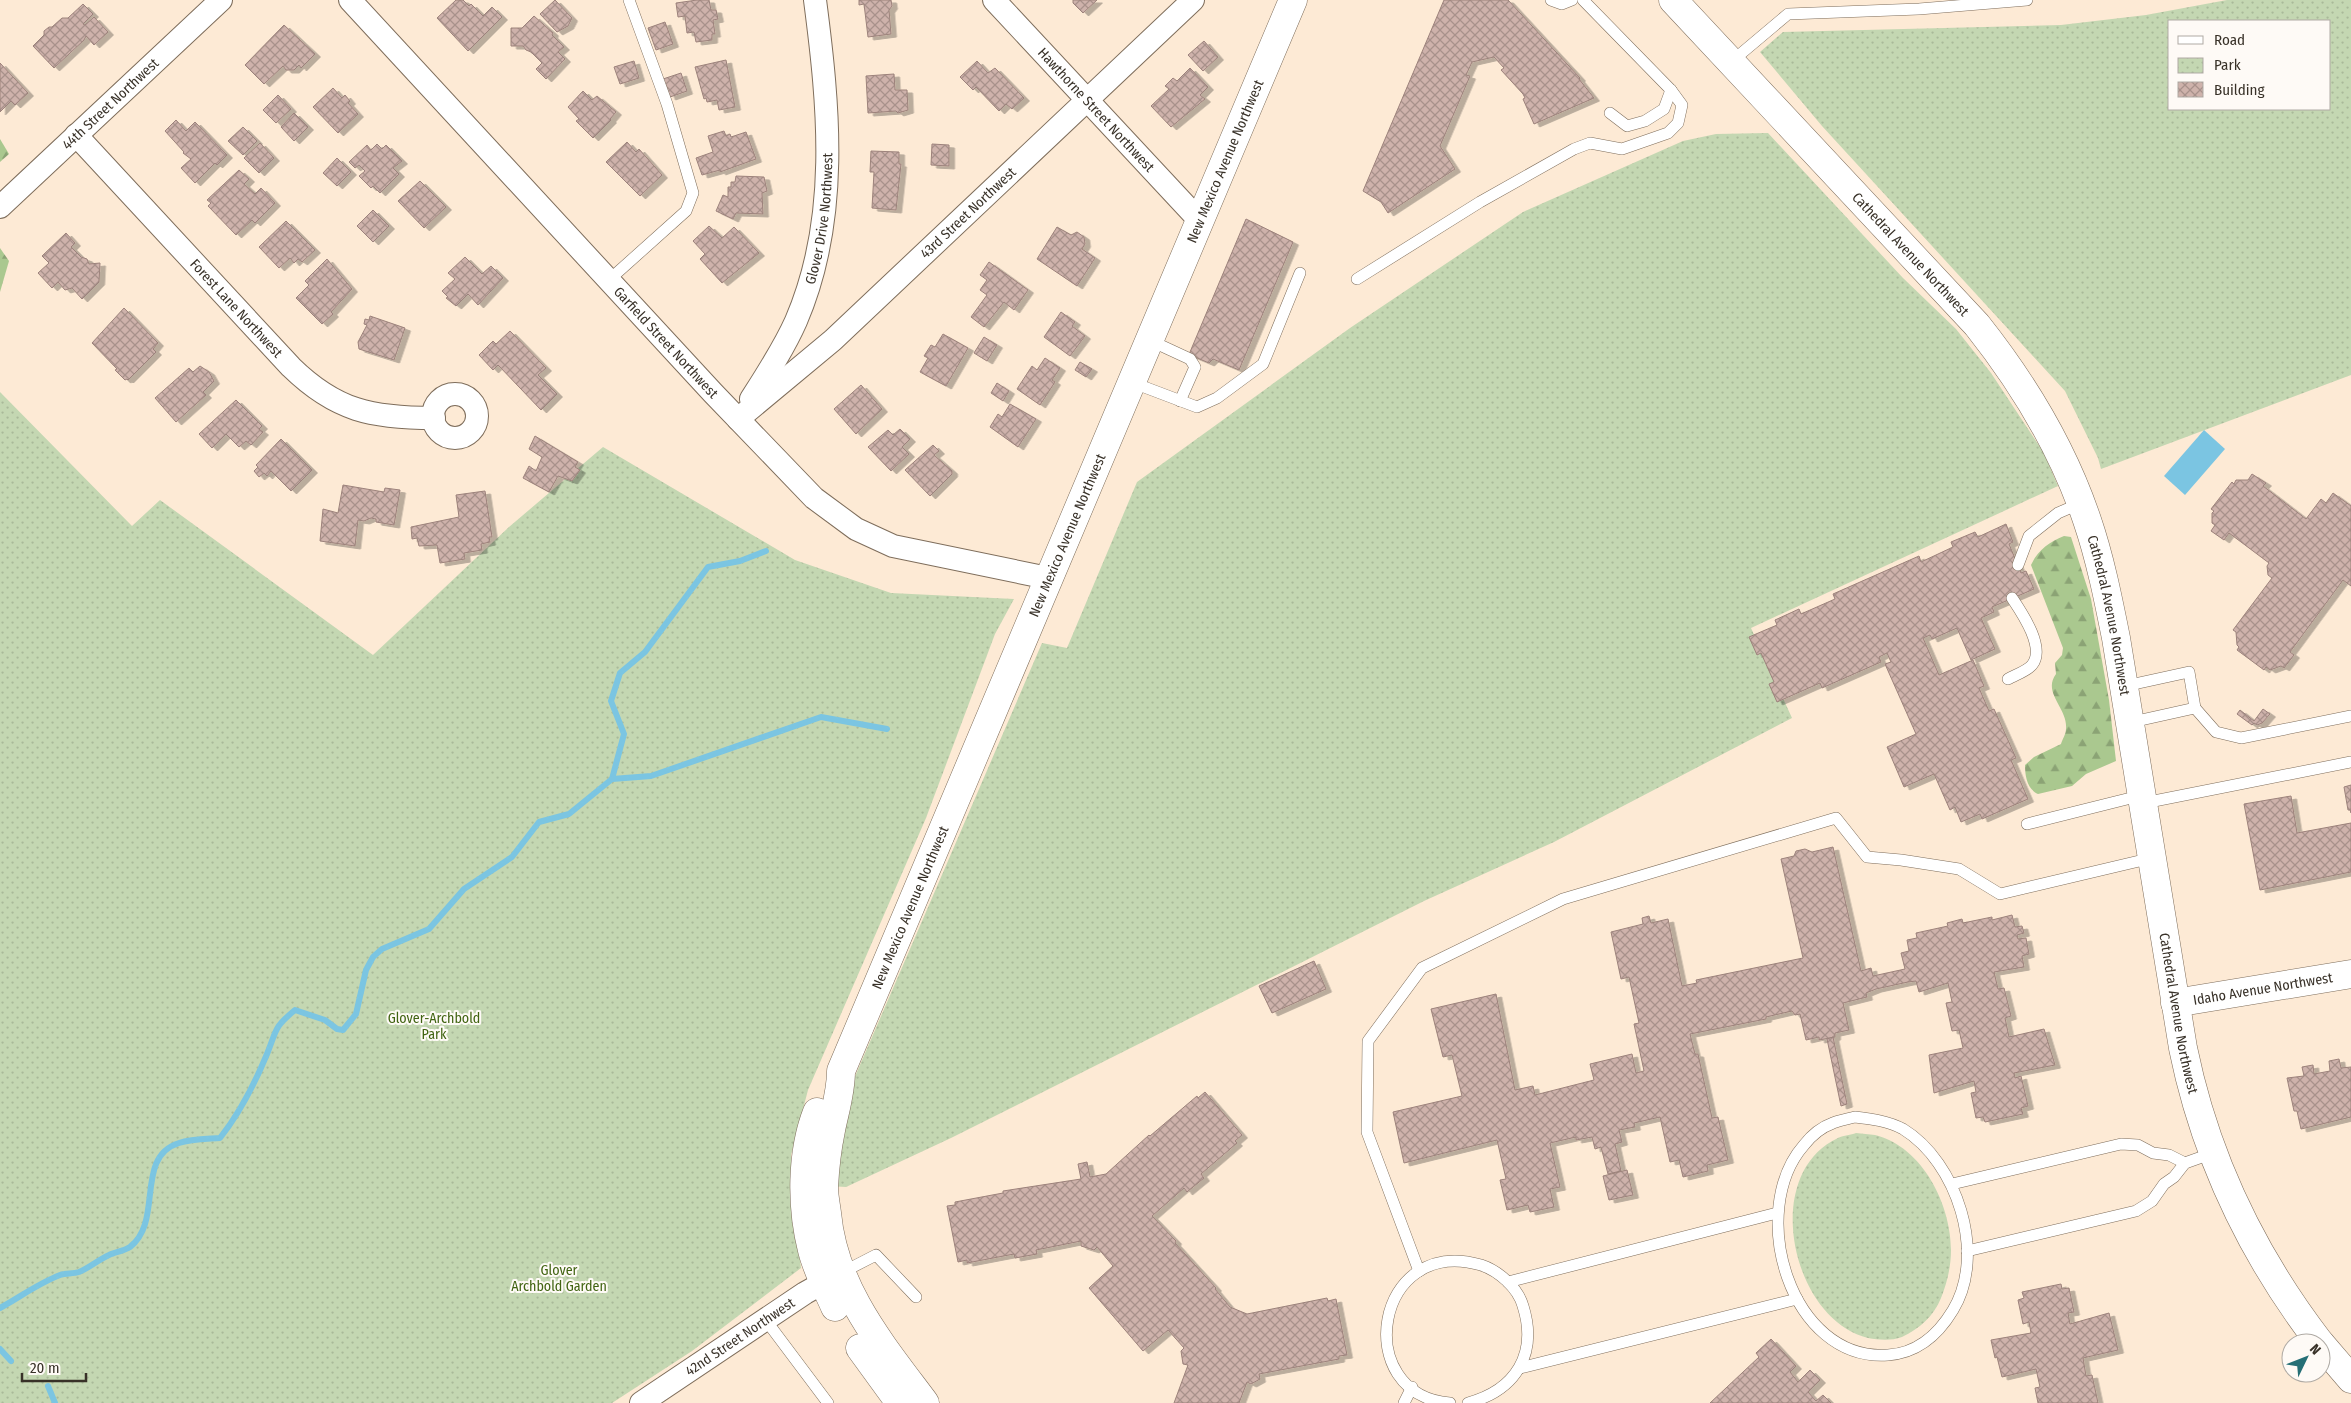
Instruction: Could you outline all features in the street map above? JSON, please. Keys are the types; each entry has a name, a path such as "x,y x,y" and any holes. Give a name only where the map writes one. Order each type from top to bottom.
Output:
{"street":[{"name":"44th Street Northwest","path":"0,207 221,0"},
{"name":"Garfield Street Northwest","path":"350,0 738,419 814,498 834,514 873,538 914,552 1048,578"},
{"name":"Glover Drive Northwest","path":"738,419 770,370 797,319 821,238 826,203 828,156 815,0"},
{"name":"Hawthorne Street Northwest","path":"994,0 1199,220"},
{"name":"43rd Street Northwest","path":"738,419 833,340 1088,101 1192,0"},
{"name":"New Mexico Avenue Northwest","path":"832,1278 824,1190 828,1144 841,1091 841,1070 1293,0"},
{"name":"Cathedral Avenue Northwest","path":"1682,3 1731,62 1982,331 2034,406 2064,464 2081,503 2104,578 2132,722 2175,1003 2187,1068 2213,1153 2240,1215 2288,1298 2313,1333"},
{"name":"Forest Lane Northwest","path":"76,135 291,367 312,386 329,397 362,411 396,418 434,418"},
{"name":"Idaho Avenue Northwest","path":"2175,1003 2351,974"},
{"name":"42nd Street Northwest","path":"640,1403 765,1319 832,1278"},
{"path":"832,1278 837,1310 860,1348 900,1403"},
{"path":"832,1278 925,1403"},
{"name":"Cathedral Avenue Northwest","path":"2331,1356 2351,1379"}],"lane":[{"path":"609,280 686,211 693,193 667,104 629,0"},
{"path":"1551,0 1562,4 1572,0"},
{"path":"1357,279 1480,202 1574,148 1590,143 1622,149 1668,133 1678,123 1682,105 1671,90 1583,0"},
{"path":"1731,62 1788,14 1919,8 2027,0"},
{"path":"1610,113 1627,126 1644,121 1664,109 1671,90"},
{"path":"1131,382 1197,407 1218,398 1263,364 1300,273"},
{"path":"1148,340 1190,359 1195,366 1180,401"},
{"path":"2018,565 2029,536 2058,513 2081,503"},
{"path":"2008,679 2032,666 2036,656 2035,638 2012,598"},
{"path":"2125,686 2189,672 2195,708 2216,732 2241,738 2351,716"},
{"path":"2132,722 2195,708"},
{"path":"2027,824 2143,799 2351,762"},
{"path":"1419,1271 1366,1132 1368,1041 1422,968 1563,899 1836,818 1867,857 1959,869 2000,894 2152,858"},
{"path":"1856,1118 1879,1120 1902,1129 1924,1146 1952,1184 1964,1223 1967,1251 1964,1282 1954,1308 1940,1330 1922,1345 1900,1354 1876,1356 1852,1350 1830,1337 1810,1318 1797,1299 1783,1266 1777,1236 1777,1213 1784,1178 1796,1154 1812,1135 1832,1123 1856,1118"},
{"path":"1952,1184 2121,1144 2138,1145 2153,1153 2169,1155 2185,1163"},
{"path":"1967,1251 2136,1211 2152,1201 2164,1184 2174,1177 2185,1163 2213,1153"},
{"path":"1508,1282 1777,1213"},
{"path":"832,1278 876,1255 916,1297"},
{"path":"1450,1403 1441,1402 1420,1393 1401,1378 1389,1356 1385,1332 1389,1309 1400,1288 1419,1271 1441,1262 1465,1261 1488,1267 1508,1282 1522,1302 1529,1324 1528,1347 1520,1368 1505,1386 1486,1398 1468,1403"},
{"path":"1520,1368 1797,1299"},
{"path":"765,1319 828,1403"},
{"path":"1404,1403 1412,1387"}],"green space":[{"path":"2227,0 2351,0 2351,375 2101,469 2098,458 2065,391 1822,126 1760,52 1783,32 2061,25 2146,15"},
{"path":"1768,133 1903,278 1956,329 1991,373 2044,453 2058,486 1751,628 1792,718 1554,842 1424,901 951,1138 846,1187 829,1186 847,1095 1042,643 1067,648 1137,482 1350,328 1523,212 1683,141 1716,134"},
{"path":"0,139 9,154 0,162"},
{"path":"0,248 9,261 0,292"},
{"name":"Glover-Archbold Park","path":"0,392 132,526 160,500 373,655 509,527 603,447 795,560 891,593 1014,599 995,634 926,818 808,1090 791,1155 795,1220 801,1268 692,1351 612,1403 0,1403"},
{"path":"2064,536 2071,537 2091,599 2109,700 2116,761 2086,774 2072,786 2038,794 2029,786 2025,765 2034,757 2061,744 2066,729 2066,721 2052,688 2052,681 2056,674 2055,663 2062,655 2063,648 2031,565 2045,547"},
{"path":"1856,1133 1875,1135 1892,1142 1907,1152 1920,1165 1940,1197 1950,1233 1949,1269 1938,1305 1920,1326 1902,1337 1894,1339 1868,1338 1841,1325 1820,1304 1804,1276 1795,1244 1793,1212 1799,1182 1814,1156 1838,1138"}],"water":[{"path":"2204,430 2225,449 2185,495 2164,476"}],"building":[{"path":"456,0 463,0 469,6 471,4 483,16 492,7 502,17 468,51 437,18"},
{"path":"555,0 572,18 568,26 557,32 540,14"},
{"path":"709,0 711,10 716,10 718,19 713,20 715,34 712,34 712,40 696,42 694,32 687,33 685,16 678,17 676,3"},
{"path":"859,0 891,0 892,6 889,10 891,34 868,37 864,4 859,5"},
{"path":"1073,0 1097,0 1083,13 1073,3"},
{"path":"1444,0 1508,0 1580,78 1594,98 1534,124 1523,99 1525,98 1523,94 1501,70 1504,68 1494,57 1472,62 1466,75 1470,76 1440,146 1455,169 1388,213 1381,202 1363,191"},
{"path":"83,4 93,14 83,24 85,25 94,17 108,32 94,45 86,36 54,68 33,46 44,35 44,31 62,18 68,18"},
{"path":"534,16 553,33 552,35 564,47 558,52 565,59 546,79 536,69 542,63 531,52 523,46 511,46 511,28 522,28"},
{"path":"665,22 673,44 656,50 648,28"},
{"path":"284,25 315,54 301,68 299,65 294,70 286,70 283,66 264,84 245,65"},
{"path":"1204,41 1218,57 1203,71 1188,55"},
{"path":"726,60 735,107 719,110 717,100 707,102 706,98 704,99 695,67"},
{"path":"634,61 639,78 620,84 614,67"},
{"path":"977,61 988,73 995,68 1024,98 1012,109 1006,104 999,111 976,87 973,90 960,77"},
{"path":"0,63 28,93 15,105 11,101 0,112"},
{"path":"1190,68 1208,87 1200,95 1205,99 1171,127 1151,106 1169,89 1165,86 1173,78 1177,81"},
{"path":"681,73 687,91 670,97 663,79"},
{"path":"894,74 895,90 907,90 908,110 898,113 896,111 868,113 866,76"},
{"path":"333,88 342,98 345,95 350,101 348,103 358,114 338,133 313,107"},
{"path":"583,91 592,100 597,96 616,112 611,120 593,138 576,121 579,119 568,107"},
{"path":"278,95 291,109 276,123 263,110"},
{"path":"294,113 308,127 294,141 281,127"},
{"path":"176,120 186,131 195,122 227,155 217,165 215,163 195,183 181,168 191,159 183,153 165,131"},
{"path":"243,127 257,141 243,155 228,141"},
{"path":"724,131 726,136 730,134 731,137 746,132 756,159 720,172 720,170 702,175 696,158 713,152 708,136"},
{"path":"627,142 636,152 639,149 662,175 640,196 606,162"},
{"path":"260,143 274,158 259,173 244,158"},
{"path":"377,144 382,149 386,145 402,161 393,168 399,174 380,193 373,186 371,188 359,176 365,171 359,165 355,168 349,162 367,145 371,150"},
{"path":"932,144 949,145 949,166 931,165"},
{"path":"871,151 899,152 899,164 901,164 896,210 872,208 874,172 870,172"},
{"path":"337,158 351,172 337,186 323,173"},
{"path":"239,170 249,179 244,184 255,194 261,188 275,203 255,223 252,220 236,235 208,206 211,203 207,200"},
{"path":"736,176 764,177 767,191 762,193 763,214 736,213 733,219 716,211 723,195 728,197 728,187 731,187 731,182 735,182"},
{"path":"420,181 446,207 424,228 398,201"},
{"path":"373,210 389,226 373,242 357,226"},
{"path":"1246,219 1293,242 1239,370 1213,359 1209,363 1190,355 1190,352"},
{"path":"286,221 315,250 302,262 298,259 294,263 290,258 279,268 259,247"},
{"path":"709,226 722,238 734,227 759,253 722,283 700,259 705,254 693,241"},
{"path":"1057,227 1071,235 1077,232 1084,237 1085,244 1082,249 1095,258 1077,286 1037,259"},
{"path":"66,233 75,243 71,247 81,257 87,259 89,264 100,263 99,282 82,299 72,288 65,290 58,282 52,288 38,273 49,263 42,256"},
{"path":"465,257 482,274 491,266 503,278 478,305 468,294 456,306 446,298 448,297 442,291 455,279 448,273"},
{"path":"327,259 352,289 331,312 333,314 322,324 296,298 309,285 305,281"},
{"path":"989,262 1028,290 1014,310 1004,302 984,327 971,317 987,295 980,290 987,280 980,275"},
{"path":"124,308 158,343 153,349 156,352 128,380 125,380 115,370 117,369 92,343"},
{"path":"1061,312 1075,322 1072,326 1085,336 1070,356 1044,337"},
{"path":"370,316 405,328 394,360 359,349 358,342 367,325 364,324 365,319 369,320"},
{"path":"510,331 546,368 538,375 557,394 541,410 498,365 493,370 479,355 493,341 496,344"},
{"path":"943,334 968,348 946,386 920,372 928,358 924,356 931,345 935,347"},
{"path":"984,337 997,345 987,361 974,353"},
{"path":"1045,358 1060,368 1052,380 1055,382 1040,405 1017,389 1032,366 1037,370"},
{"path":"1080,362 1092,369 1086,377 1075,370"},
{"path":"200,366 209,372 214,381 203,392 206,395 176,422 155,398 189,368 193,372"},
{"path":"997,383 1009,391 1003,401 991,393"},
{"path":"861,385 882,409 856,434 834,409"},
{"path":"236,400 262,426 259,429 263,432 251,445 246,441 239,447 226,434 212,448 199,434"},
{"path":"1010,404 1036,419 1018,447 990,427 998,414 1002,417"},
{"path":"900,429 910,439 902,447 909,454 891,471 868,447 888,430 893,435"},
{"path":"535,436 578,462 575,467 580,470 572,481 558,476 549,492 523,478 529,466 536,471 542,457 529,449"},
{"path":"281,439 312,470 291,491 271,471 267,476 264,473 259,477 254,471 258,467 256,465"},
{"path":"933,445 939,451 934,455 952,471 952,474 930,496 905,470"},
{"path":"2252,474 2266,483 2263,486 2306,519 2321,499 2326,503 2333,493 2351,506 2351,586 2343,580 2290,652 2294,655 2284,668 2281,666 2270,670 2266,667 2264,670 2237,650 2239,647 2237,645 2236,632 2233,630 2272,578 2268,575 2267,566 2269,563 2229,533 2224,540 2211,531 2215,525 2212,523 2212,513 2214,511 2211,509 2232,482 2234,484 2236,480 2248,480"},
{"path":"343,485 384,492 385,488 400,490 394,525 376,522 376,519 371,518 364,521 358,520 355,546 320,541 323,509 338,513"},
{"path":"485,491 492,537 489,537 490,542 481,544 482,550 464,553 465,559 440,563 437,545 419,546 417,538 412,539 411,527 459,517 456,495"},
{"path":"2006,524 2013,542 2009,544 2021,573 2026,571 2034,589 1992,607 1994,612 1981,618 1995,649 1971,660 1957,628 1932,639 1930,635 1923,638 1939,675 1973,660 1984,686 1979,688 1989,711 1994,709 2016,758 2011,760 2028,799 1982,819 1980,814 1961,822 1955,807 1950,810 1934,774 1904,787 1887,747 1916,734 1885,664 1891,662 1887,653 1879,657 1881,662 1822,688 1820,683 1777,702 1769,684 1774,682 1761,653 1757,655 1749,637 1777,625 1775,620 1799,609 1801,614 1835,599 1833,594 1919,556 1921,562 1953,547 1951,542 1975,532 1978,537"},
{"path":"2263,709 2270,714 2262,723 2257,725 2254,723 2252,725 2237,714 2240,710 2254,721"},
{"path":"2351,785 2351,813 2348,810 2344,787"},
{"path":"2291,796 2297,833 2351,823 2351,872 2260,890 2244,804"},
{"path":"1833,847 1861,971 1871,968 1873,976 1905,969 1901,953 1909,951 1907,940 1917,938 1916,933 1948,926 1947,923 1962,919 1963,923 1992,917 1992,920 2012,915 2015,927 2022,926 2024,933 2017,935 2018,939 2026,938 2029,954 2022,956 2024,967 1994,972 1998,989 2004,988 2011,1016 2005,1018 2009,1037 2044,1029 2055,1065 2014,1073 2015,1078 2021,1076 2028,1106 2021,1108 2023,1114 1985,1122 1983,1117 1976,1118 1971,1093 1976,1092 1974,1081 1934,1093 1929,1055 1963,1048 1959,1030 1952,1031 1946,1003 1952,1002 1948,983 1919,992 1916,981 1876,989 1866,993 1867,997 1843,1003 1849,1030 1835,1033 1835,1037 1819,1040 1819,1037 1806,1040 1800,1014 1795,1015 1792,1011 1766,1017 1766,1019 1690,1034 1695,1054 1698,1054 1712,1118 1718,1117 1728,1160 1707,1165 1708,1171 1683,1177 1679,1160 1670,1162 1660,1117 1634,1123 1635,1127 1619,1130 1622,1142 1615,1144 1621,1171 1608,1174 1601,1147 1595,1149 1592,1137 1576,1140 1576,1137 1550,1143 1560,1187 1550,1189 1554,1207 1530,1212 1528,1205 1507,1210 1500,1180 1506,1179 1497,1140 1404,1163 1393,1112 1462,1096 1452,1055 1443,1057 1431,1009 1496,994 1515,1090 1533,1086 1535,1095 1594,1080 1590,1064 1632,1054 1636,1073 1644,1071 1634,1024 1639,1023 1629,977 1621,979 1611,932 1643,924 1642,918 1649,916 1651,923 1668,919 1682,986 1697,983 1696,980 1803,958 1781,859 1794,856 1796,851 1805,849 1812,852"},
{"path":"1314,961 1326,989 1272,1013 1259,986"},
{"path":"1833,1037 1847,1104 1841,1106 1827,1039"},
{"path":"2339,1059 2341,1068 2351,1067 2351,1117 2301,1129 2297,1111 2294,1111 2287,1078 2304,1076 2302,1067 2313,1065 2314,1074 2330,1071 2329,1061"},
{"path":"1205,1092 1242,1135 1235,1141 1237,1143 1201,1174 1204,1178 1187,1192 1184,1188 1152,1216 1176,1241 1175,1243 1216,1288 1230,1307 1247,1314 1327,1298 1328,1301 1336,1299 1347,1355 1339,1356 1339,1359 1259,1374 1260,1379 1251,1384 1247,1382 1239,1403 1174,1403 1188,1365 1183,1364 1181,1351 1184,1348 1168,1330 1143,1351 1089,1288 1113,1266 1097,1247 1094,1250 1081,1246 1081,1241 1036,1250 1037,1254 1015,1258 1014,1254 967,1263 967,1260 958,1262 947,1206 955,1205 955,1202 1003,1193 1003,1191 1081,1179 1078,1164 1087,1162 1090,1177 1106,1174 1149,1135 1197,1096 1198,1098"},
{"path":"1627,1170 1633,1195 1609,1200 1603,1176"},
{"path":"2061,1284 2062,1289 2069,1288 2074,1312 2068,1313 2070,1324 2109,1313 2118,1350 2083,1358 2086,1376 2092,1375 2098,1403 2038,1403 2035,1388 2040,1387 2036,1369 2002,1377 1997,1357 1995,1358 1991,1340 2031,1333 2029,1322 2023,1324 2018,1300 2024,1298 2022,1292"},
{"path":"1771,1339 1796,1366 1790,1372 1798,1382 1810,1370 1820,1380 1808,1392 1816,1401 1823,1395 1831,1403 1710,1403 1759,1357 1756,1353"}],"waterway":[{"path":"612,779 624,734 611,701 620,673 645,652 708,567 740,561 766,551"},
{"path":"0,1308 52,1278 62,1274 79,1272 109,1255 130,1247 140,1236 146,1222 153,1175 157,1162 165,1150 179,1143 220,1138 246,1098 276,1030 283,1021 295,1010 325,1020 337,1029 343,1030 356,1014 366,970 373,957 382,949 429,929 464,889 512,857 539,822 569,814 612,779 651,776 821,717 887,729"},
{"path":"0,1349 11,1361"},
{"path":"48,1386 55,1403"}],"park label":[{"name":"Glover Archbold Garden","path":"559,1278"}]}
